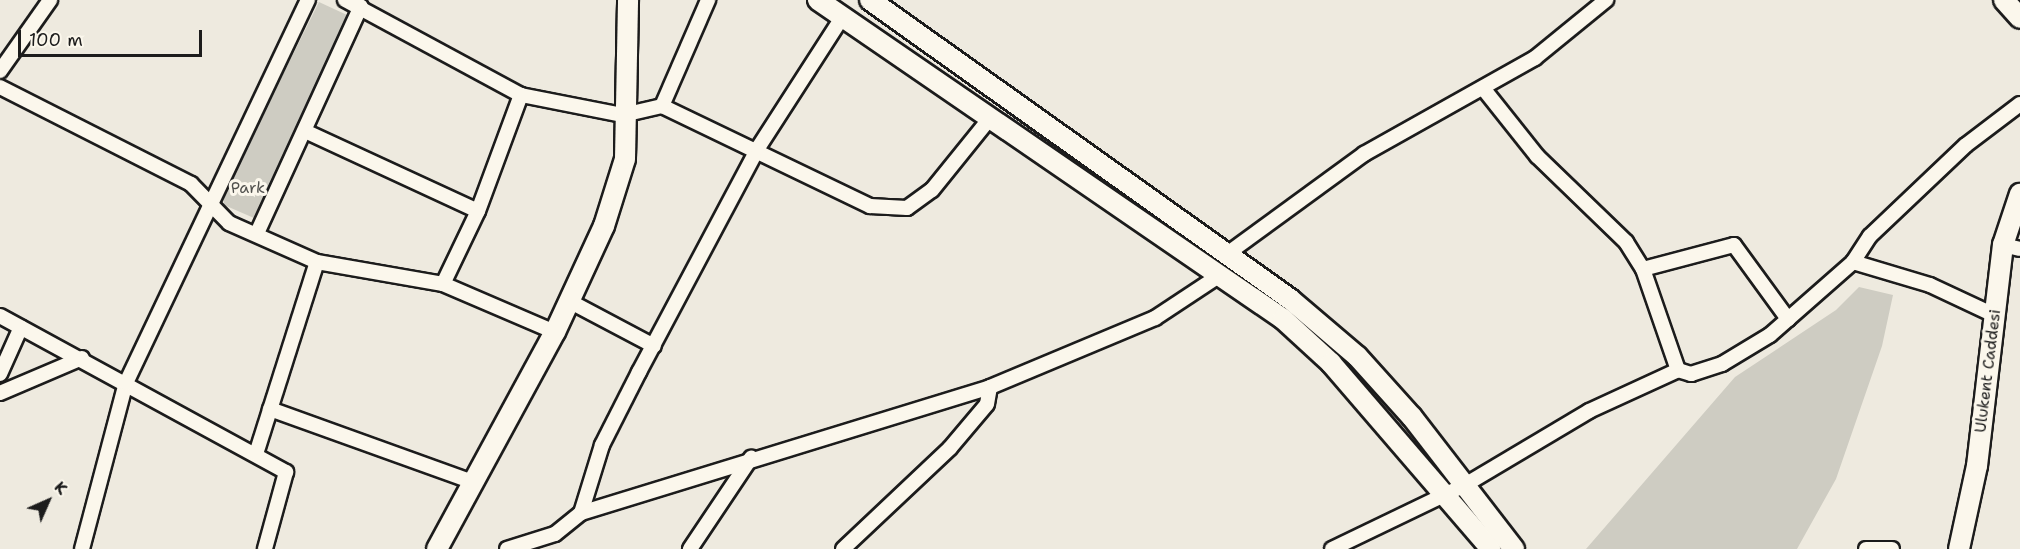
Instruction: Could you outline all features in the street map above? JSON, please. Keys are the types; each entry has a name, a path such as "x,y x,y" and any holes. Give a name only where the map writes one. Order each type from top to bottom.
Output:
{"street":[{"path":"0,72 50,0"},
{"path":"82,549 126,383 308,0"},
{"path":"345,0 360,6 521,95 623,115 662,106 758,148 870,206 907,208 932,190 991,117"},
{"path":"437,549 555,332 604,226 625,159 623,115 628,0"},
{"path":"662,106 708,0"},
{"path":"818,0 991,117 1217,277 1283,319 1331,363 1446,493 1491,549"},
{"path":"581,513 602,445 758,148 843,16 872,0 1227,254 1357,356 1465,485 1514,549"},
{"path":"1227,254 1364,153 1535,58 1606,0"},
{"path":"2004,0 2020,18"},
{"path":"258,231 307,132 360,6"},
{"path":"0,87 191,184 208,207 229,223 258,231 317,262 443,284 555,332"},
{"path":"1483,88 1537,156 1626,242 1643,269 1678,370"},
{"path":"443,284 478,211 521,95"},
{"path":"1332,549 1465,485 1588,411 1678,370 1691,374 1722,364 1788,319 1853,262 1870,236 1966,145 2020,104"},
{"path":"307,132 478,211"},
{"name":"Ulukent Caddesi","path":"1959,549 1977,466 1994,315 2012,247 2020,195"},
{"path":"1643,269 1734,245 1788,319"},
{"path":"256,454 317,262"},
{"path":"1853,262 1930,285 1994,315"},
{"path":"507,549 555,534 581,513 751,458 990,387 1155,318 1217,277"},
{"path":"569,301 654,346"},
{"path":"0,316 82,358 286,472 265,549"},
{"path":"0,374 21,327"},
{"path":"0,393 82,358"},
{"path":"843,549 950,448 987,404 990,387"},
{"path":"270,409 473,482"},
{"path":"690,549 751,458"},
{"path":"1866,549 1892,549"}],"green space":[{"name":"Park","path":"319,2 347,15 254,218 224,205 223,195"},
{"path":"1859,287 1893,295 1882,346 1836,479 1797,549 1586,549 1735,377 1836,310"}]}
